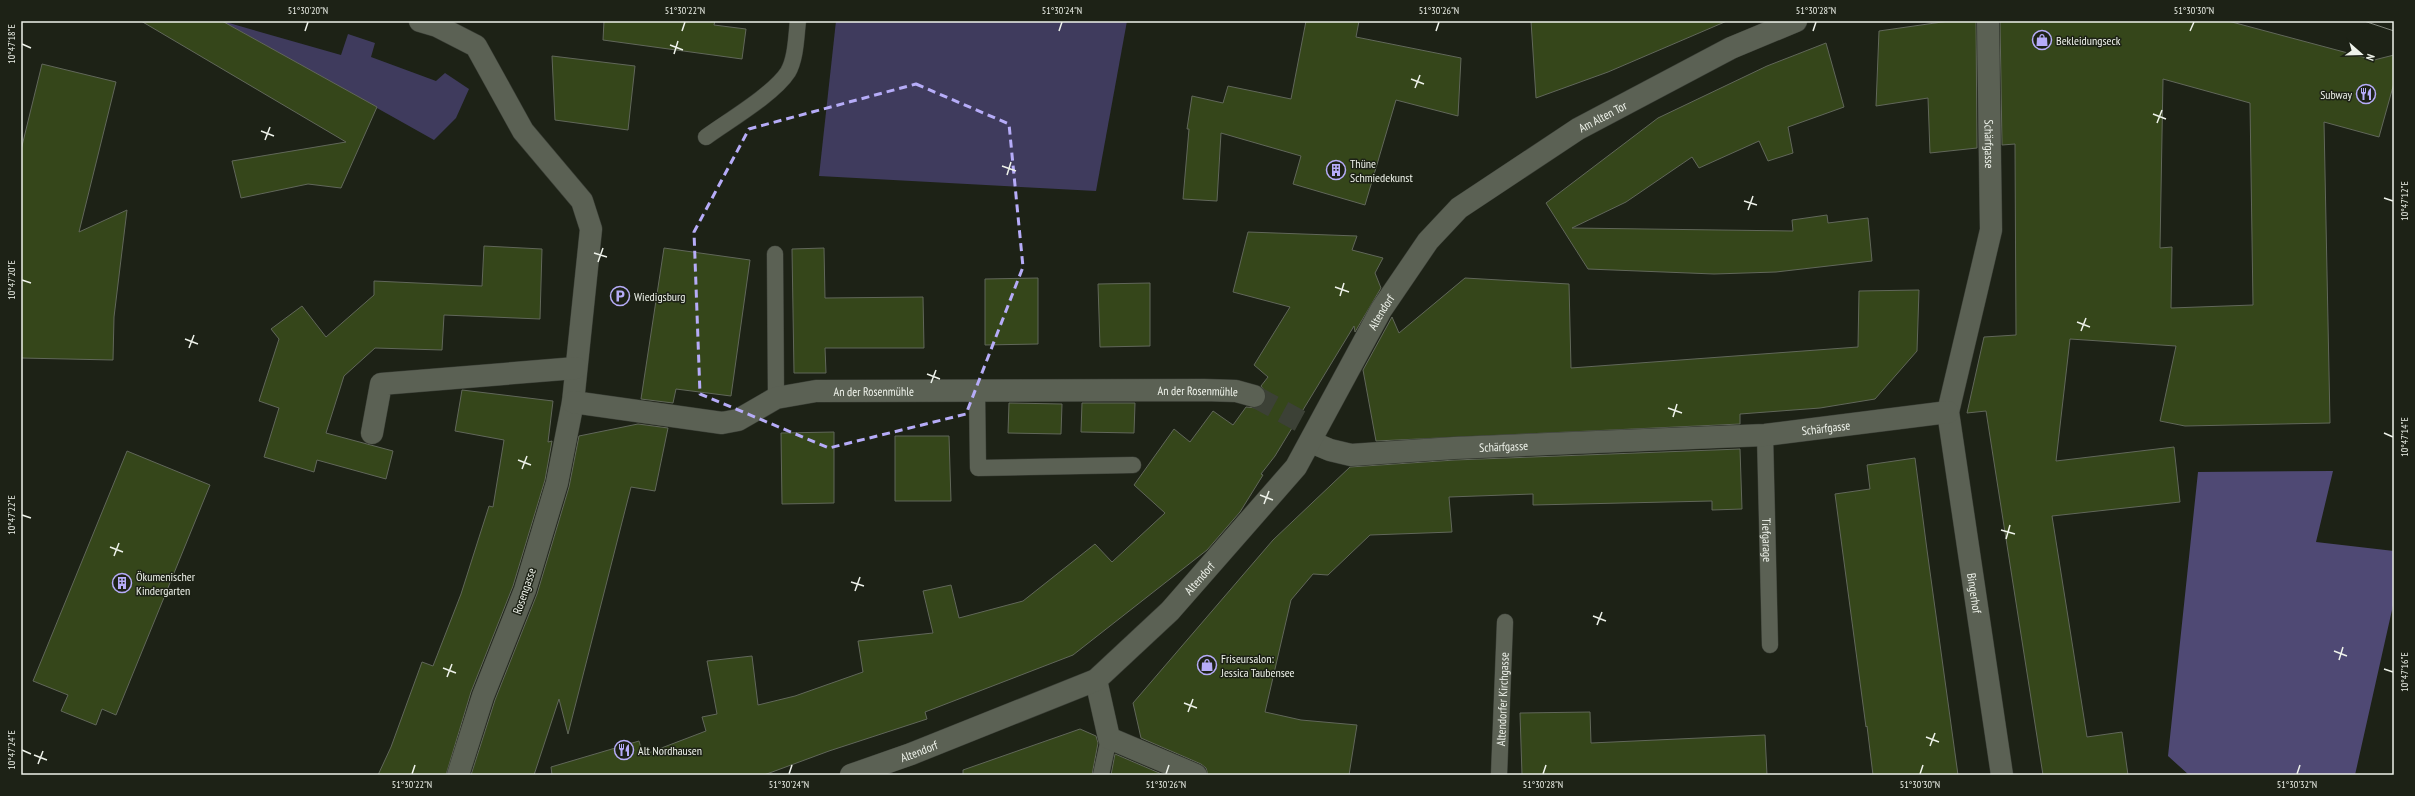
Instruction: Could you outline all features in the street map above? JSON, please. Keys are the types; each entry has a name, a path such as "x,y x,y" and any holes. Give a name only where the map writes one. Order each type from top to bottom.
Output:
{"street":[{"name":"Am Alten Tor","path":"1428,241 1459,208 1578,130 1731,48 1796,21"},
{"name":"Schärfgasse","path":"1309,431 1330,450 1352,455 1454,448 1765,435 1948,412 1991,230 1988,21"},
{"path":"432,23 476,46 523,131 582,201 592,229 573,402"},
{"name":"Altendorf","path":"851,775 911,754 1096,680 1170,611 1286,479 1309,431 1381,310 1428,241"},
{"path":"372,433 380,384 576,368"},
{"name":"An der Rosenmühle","path":"573,402 722,423 738,420 776,398 816,391 1204,390 1236,391 1254,396"},
{"name":"Rosengasse","path":"458,775 483,696 525,590 557,483 573,402"},
{"name":"Bingerhof","path":"1948,412 2002,775"},
{"path":"1096,680 1109,738 1196,775"}],"lane":[{"path":"706,137 777,84 788,72 793,57 798,21"},
{"path":"775,254 776,398"},
{"path":"977,390 978,468 1134,465"},
{"name":"Tiefgarage","path":"1765,435 1770,645"},
{"name":"Altendorfer Kirchgasse","path":"1500,775 1505,622"},
{"path":"1101,775 1109,738"}],"highlighted area":[{"path":"916,84 1009,124 1023,267 966,414 829,448 700,394 694,232 749,129"}],"shaded area":[{"path":"222,21 341,55 348,34 375,43 371,57 436,81 445,73 469,89 456,118 434,140"},
{"path":"836,21 1127,21 1096,191 819,176"},
{"path":"2333,471 2316,542 2394,551 2394,601 2355,775 2189,775 2168,756 2198,472"}],"building":[{"path":"141,21 222,21 377,107 341,188 308,184 241,198 232,161 346,142"},
{"path":"604,21 715,21 714,25 746,29 742,59 603,40"},
{"path":"1306,21 1359,21 1356,37 1461,58 1458,116 1396,100 1365,205 1293,184 1301,156 1221,133 1217,201 1183,199 1189,129 1187,129 1192,96 1223,103 1228,86 1291,99"},
{"path":"1531,21 1727,21 1608,72 1536,98"},
{"path":"1949,21 1976,21 1977,148 1930,153 1928,98 1876,106 1879,31"},
{"path":"2000,21 2228,21 2374,60 2394,55 2394,83 2379,137 2324,122 2330,423 2185,426 2160,421 2176,346 2070,339 2056,461 2174,447 2180,502 2052,516 2087,737 2122,732 2128,775 2043,775 1986,411 1967,413 1984,337 2016,335 2015,144 2002,145","holes":["2163,79 2250,103 2253,305 2171,308 2172,247 2160,248"]},
{"path":"1826,43 1844,107 1788,127 1793,153 1768,161 1759,141 1699,168 1692,157 1626,202 1572,228 1793,231 1792,220 1827,215 1828,223 1868,218 1872,261 1776,272 1714,274 1588,269 1546,203 1658,118 1767,66"},
{"path":"552,56 635,66 628,130 555,120"},
{"path":"42,64 116,82 79,232 127,210 114,317 113,360 21,358 21,150"},
{"path":"1248,232 1357,236 1352,250 1383,258 1375,273 1381,288 1355,332 1354,326 1275,456 1261,474 1263,475 1240,512 1207,550 1073,655 925,712 927,719 829,751 764,775 552,775 551,767 639,741 643,755 706,731 702,717 717,714 707,661 752,656 758,705 795,696 863,672 858,641 933,633 923,591 951,585 959,618 1023,601 1095,544 1112,562 1165,513 1134,485 1174,429 1190,442 1213,411 1233,425 1246,407 1257,408 1266,400 1266,393 1261,386 1268,377 1254,365 1290,307 1233,292"},
{"path":"484,246 542,249 540,319 444,315 442,350 375,348 344,376 326,433 393,451 386,479 317,460 314,472 264,457 279,408 259,401 279,339 271,329 302,306 326,337 374,295 374,281 482,286"},
{"path":"664,248 750,260 731,396 676,389 673,403 641,399"},
{"path":"824,248 825,298 923,297 924,348 825,348 826,373 794,373 792,249"},
{"path":"1038,278 1038,344 985,345 985,279"},
{"path":"1465,278 1569,284 1571,368 1858,347 1859,291 1919,290 1917,351 1875,399 1820,408 1740,414 1740,424 1376,441 1363,370 1392,317 1399,333"},
{"path":"1150,283 1150,346 1100,347 1098,284"},
{"path":"462,390 553,401 548,442 552,441 545,480 513,586 471,692 446,775 378,775 391,747 422,662 433,666 461,594 489,506 493,507 504,440 455,431"},
{"path":"1009,403 1062,404 1061,434 1008,433"},
{"path":"1082,403 1135,403 1134,433 1081,432"},
{"path":"638,424 668,428 655,491 631,487 568,734 559,699 534,775 471,775 495,700 537,594 569,487 579,436"},
{"path":"834,432 834,503 782,504 781,433"},
{"path":"895,436 949,436 951,501 895,501"},
{"path":"1740,449 1742,509 1712,510 1712,501 1533,505 1533,494 1449,497 1452,532 1370,535 1328,575 1313,574 1291,600 1265,712 1301,720 1357,725 1349,775 1208,775 1206,768 1201,764 1141,738 1133,703 1273,540 1350,467 1455,460"},
{"name":"Ökumenischer Kindergarten","path":"127,451 210,485 116,715 102,709 96,725 61,711 68,695 33,681"},
{"path":"1915,458 1958,775 1873,775 1867,726 1866,727 1835,494 1870,489 1867,465"},
{"path":"1590,712 1591,743 1765,735 1767,775 1522,775 1520,713"},
{"path":"1080,729 1096,736 1098,743 1092,775 963,775 963,770"},
{"path":"1115,754 1164,775 1111,775"}],"tunnel":[{"path":"1254,396 1300,421"}],"tram line":[{"path":"2364,21 2394,31"}],"place":[{"name":"Bekleidungseck","path":"2042,40"},
{"name":"Subway","path":"2366,94"},
{"name":"Thüne Schmiedekunst","path":"1336,170"},
{"name":"Wiedigsburg","path":"620,296"},
{"name":"Ökumenischer Kindergarten","path":"122,583"},
{"name":"Friseursalon: Jessica Taubensee","path":"1207,665"},
{"name":"Alt Nordhausen","path":"624,750"}]}
